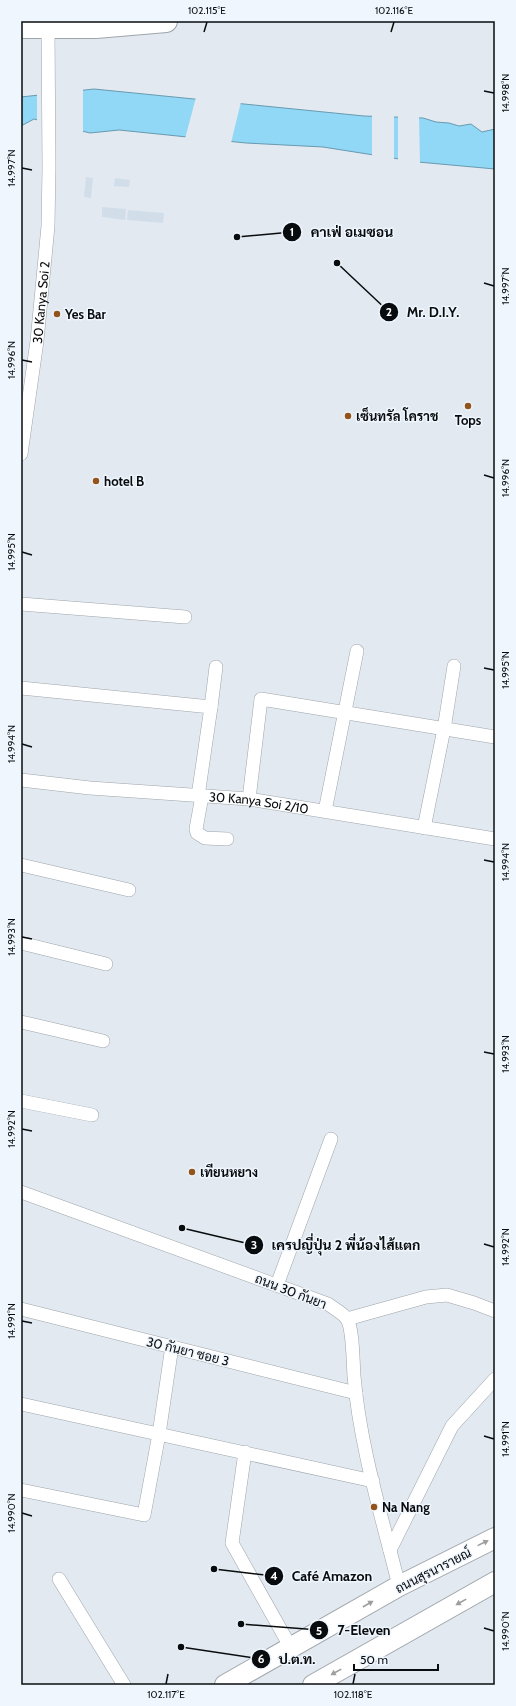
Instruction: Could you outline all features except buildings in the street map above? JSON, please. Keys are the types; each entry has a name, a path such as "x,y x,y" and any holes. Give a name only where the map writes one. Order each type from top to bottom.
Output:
{"highway":[{"path":"21,27 96,27 166,21"}],"main road":[{"name":"ถนนสุรนารายณ์","path":"225,1685 400,1586 495,1538"},
{"path":"313,1685 495,1582"}],"street":[{"name":"30 Kanya Soi 2","path":"21,454 37,341 48,226 48,27"},
{"path":"21,604 185,617"},
{"path":"325,811 357,651"},
{"path":"424,828 444,729 454,666"},
{"path":"216,667 196,829 197,833 205,838 227,839"},
{"path":"21,688 210,707"},
{"path":"249,799 261,699 495,737"},
{"name":"30 Kanya Soi 2/10","path":"21,780 90,788 249,799 495,839"},
{"path":"21,865 129,890"},
{"path":"21,943 106,964"},
{"path":"21,1022 102,1040"},
{"path":"21,1100 92,1115"},
{"path":"277,1285 331,1139"},
{"name":"ถนน 30 กันยา","path":"21,1192 328,1304 347,1319"},
{"path":"400,1586 361,1429 351,1333 347,1319 426,1298 447,1295 495,1311"},
{"name":"30 กันยา ซอย 3","path":"21,1309 356,1392"},
{"path":"21,1490 144,1515 159,1434 172,1346"},
{"path":"390,1550 452,1426 495,1379"},
{"path":"21,1404 373,1481"},
{"path":"245,1452 232,1543 291,1648"},
{"path":"59,1579 124,1685"}],"shaded area":[{"path":"86,177 93,178 91,198 84,197"},
{"path":"115,178 130,180 129,187 114,186"},
{"path":"102,207 126,209 125,220 102,217"},
{"path":"128,210 164,213 163,223 127,220"}],"water":[{"path":"94,89 364,116 423,118 459,126 471,124 482,132 495,129 495,169 418,162 323,147 246,143 119,130 90,133 34,119 21,126 21,97"}],"pier":[{"path":"83,88 83,133 37,122 37,93"},
{"path":"196,97 241,102 231,143 185,139"},
{"path":"372,113 394,114 394,160 372,157"},
{"path":"398,114 419,115 420,164 398,161"}],"place":[{"name":"คาเฟ่ อเมซอน","path":"237,237"},
{"name":"Mr. D.I.Y.","path":"337,263"},
{"name":"Yes Bar","path":"57,314"},
{"name":"Tops","path":"468,406"},
{"name":"เซ็นทรัล โคราช","path":"348,416"},
{"name":"hotel B","path":"96,481"},
{"name":"เทียนหยาง","path":"192,1172"},
{"name":"เครปญี่ปุ่น 2 พี่น้องไส้แตก","path":"182,1228"},
{"name":"Na Nang","path":"374,1507"},
{"name":"Café Amazon","path":"214,1569"},
{"name":"7-Eleven","path":"241,1624"},
{"name":"ป.ต.ท.","path":"181,1647"}]}
